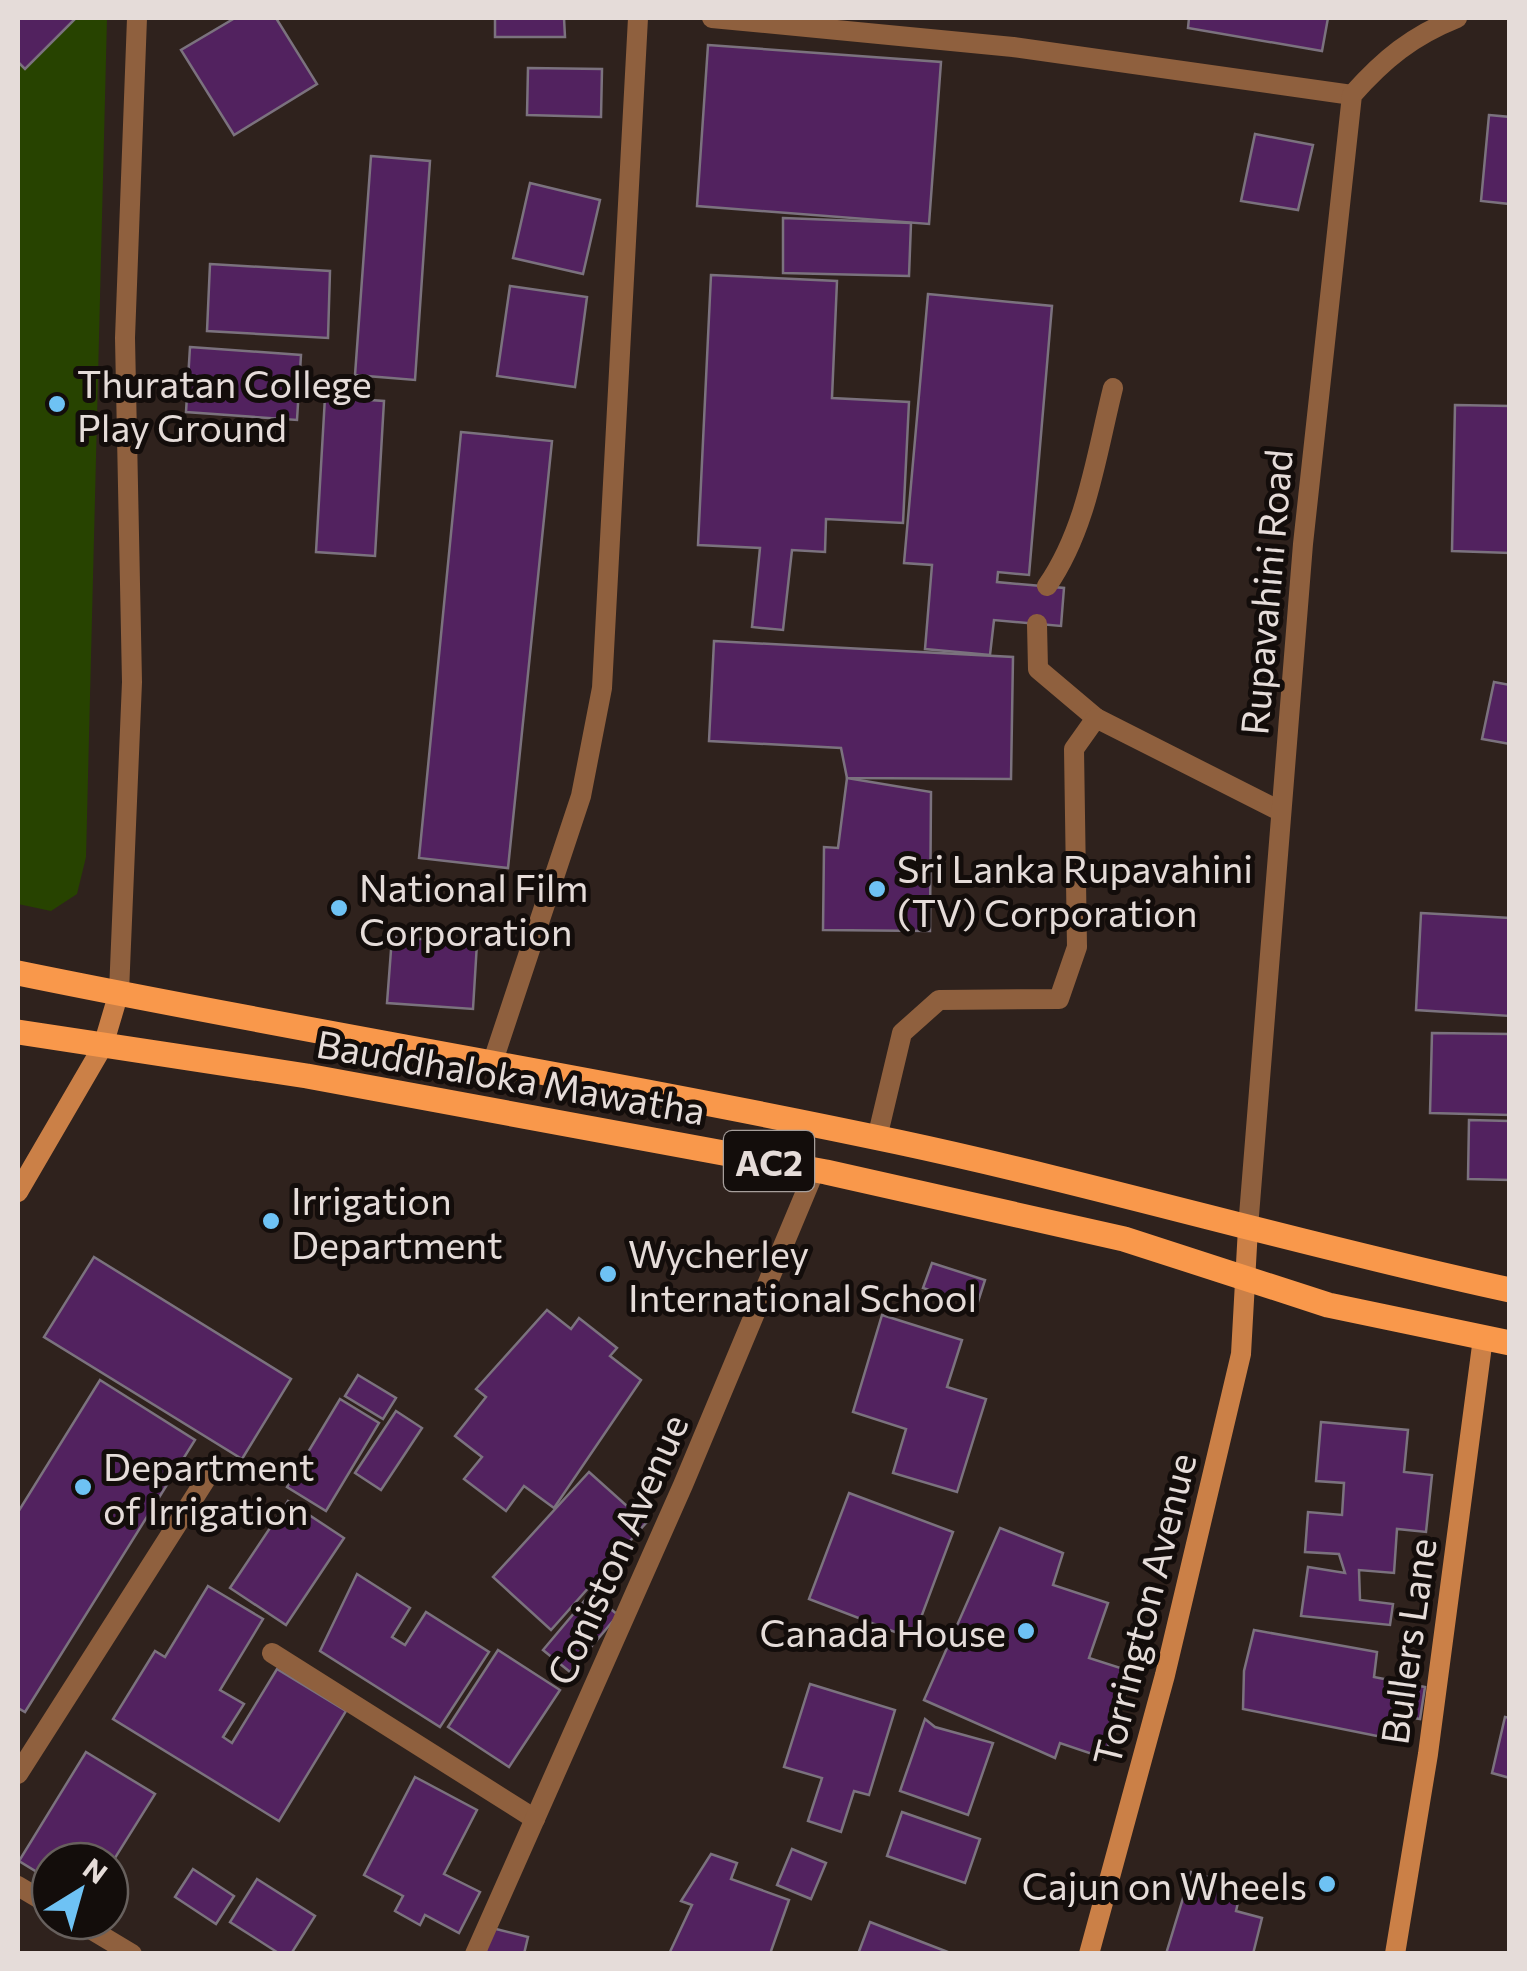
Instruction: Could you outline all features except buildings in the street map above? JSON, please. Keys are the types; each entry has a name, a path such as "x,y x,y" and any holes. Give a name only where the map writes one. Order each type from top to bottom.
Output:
{"main road":[{"name":"Bauddhaloka Mawatha","path":"18,973 877,1138 1510,1290"},
{"path":"18,1192 103,1046 119,992"},
{"name":"Bauddhaloka Mawatha","path":"18,1032 307,1076 815,1170 1124,1238 1328,1305 1510,1343"},
{"name":"Torrington Avenue","path":"1089,1954 1165,1675 1242,1354 1248,1228"},
{"name":"Bullers Lane","path":"1395,1954 1428,1754 1483,1338"}],"street":[{"path":"119,992 132,682 125,338 137,18"},
{"path":"492,1064 582,796 602,688 638,18"},
{"path":"712,18 1012,47 1352,95 1385,58 1416,34 1456,18"},
{"name":"Rupavahini Road","path":"1248,1228 1303,544 1352,95"},
{"path":"1047,586 1066,560 1080,525 1113,388"},
{"path":"1037,624 1038,669 1096,718 1280,812"},
{"path":"877,1138 902,1033 938,1000 1060,999 1077,947 1074,748 1096,718"},
{"name":"Coniston Avenue","path":"475,1954 683,1485 815,1170"},
{"path":"18,1774 206,1479"},
{"path":"272,1653 535,1819"},
{"path":"110,1941 132,1954"}],"green space":[{"name":"Thuratan College Play Ground","path":"18,18 107,18 86,857 77,894 51,911 18,904"}],"place":[{"name":"Thuratan College Play Ground","path":"57,404"},
{"name":"Sri Lanka Rupavahini (TV) Corporation","path":"877,889"},
{"name":"National Film Corporation","path":"339,908"},
{"name":"Irrigation Department","path":"271,1221"},
{"name":"Wycherley International School","path":"608,1274"},
{"name":"Department of Irrigation","path":"83,1487"},
{"name":"Canada House","path":"1026,1631"},
{"name":"Cajun on Wheels","path":"1327,1884"}]}
